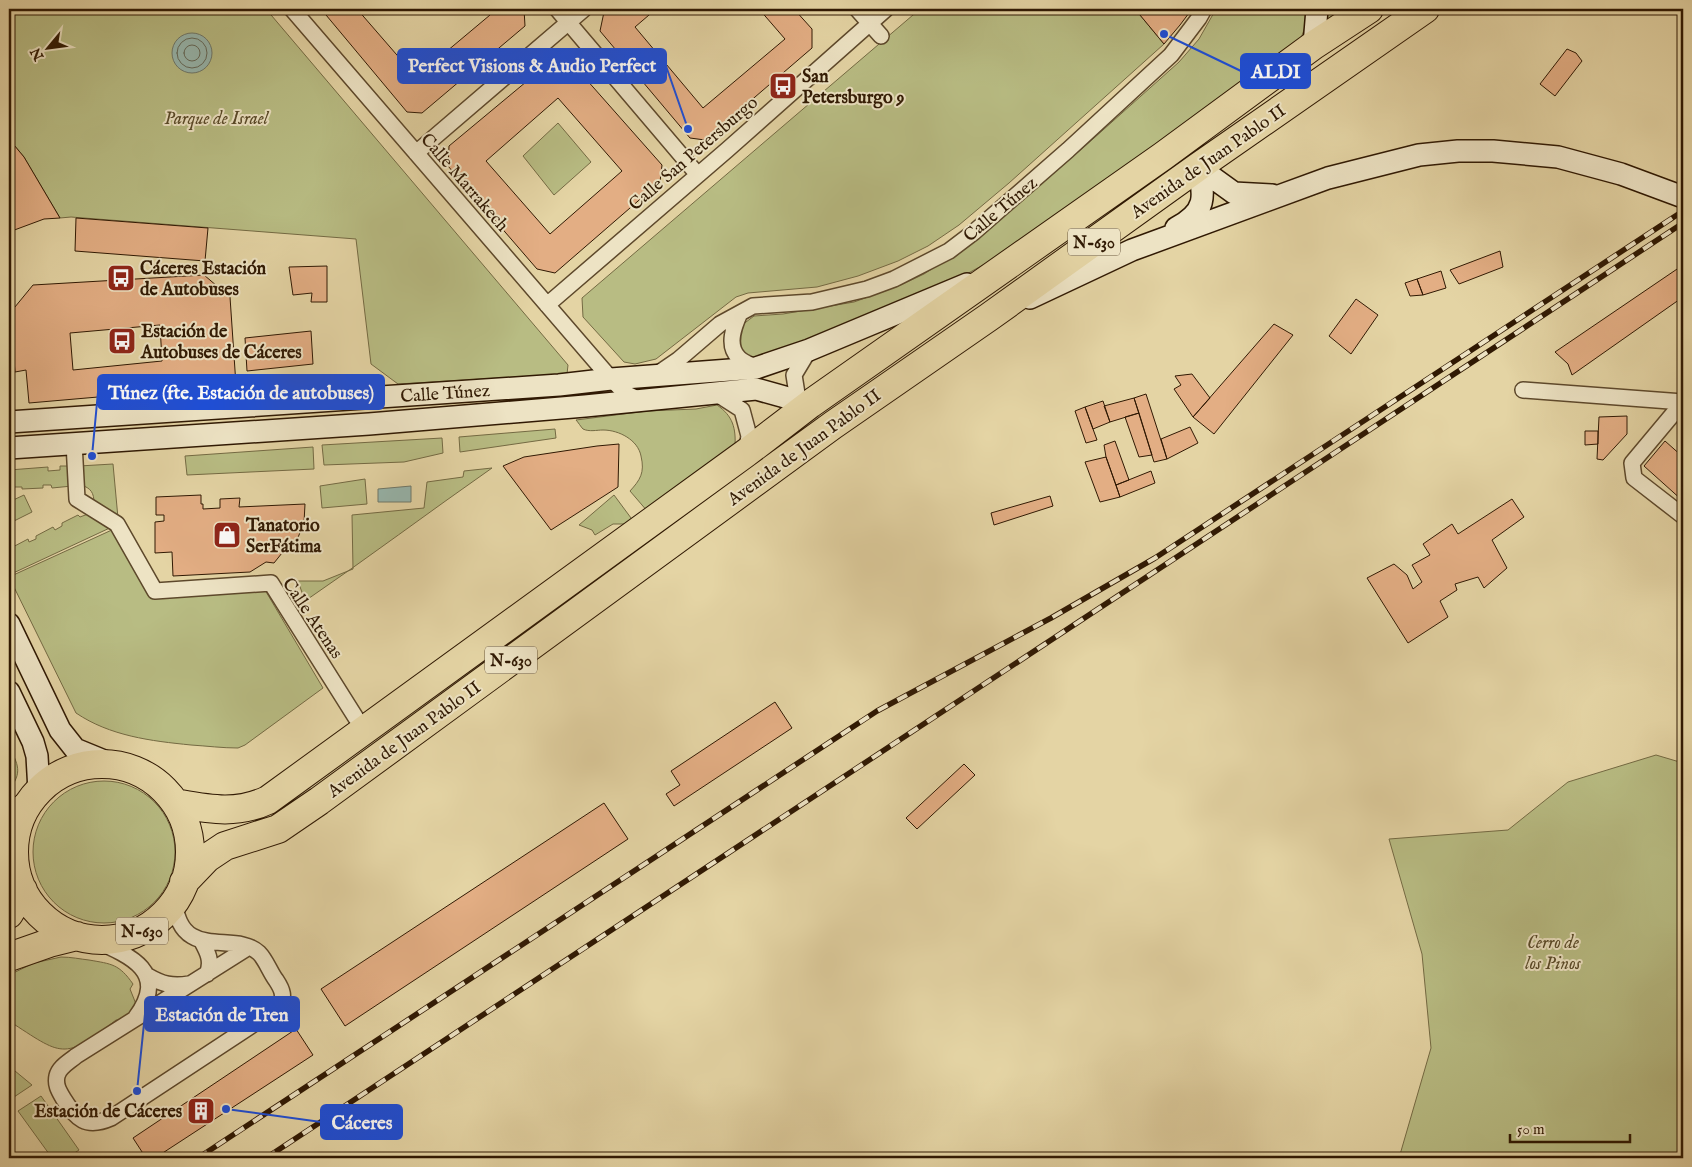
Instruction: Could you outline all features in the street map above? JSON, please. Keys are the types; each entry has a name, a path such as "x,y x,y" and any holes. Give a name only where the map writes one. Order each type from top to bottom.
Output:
{"highway":[{"name":"Avenida de Juan Pablo II","path":"175,803 228,810 251,807 268,800 746,453 804,402 997,272 1163,156 1314,45 1370,9"},
{"name":"Avenida de Juan Pablo II","path":"179,893 208,858 224,846 278,829 319,801 833,425 990,317 1198,167 1426,9"},
{"path":"1163,156 1198,167"},
{"path":"804,402 833,425"},
{"name":"N-630","path":"9,957 49,943 85,938 117,939 132,935 146,929 161,918 179,893 189,868 190,853 188,833 175,803 155,782 128,768 114,765 100,764 64,772 35,796 21,818 14,847 16,876 32,906 41,916 59,928 85,938"},
{"path":"9,914 16,876"}],"main road":[{"path":"1314,45 1317,9"},
{"path":"1132,250 1328,178 1368,166 1419,155 1458,151 1493,151 1558,157 1621,174 1680,195"},
{"path":"1198,167 1234,193 1282,195"},
{"path":"990,317 1184,224 1194,216 1203,202 1203,187 1198,167"},
{"name":"Calle Túnez","path":"9,422 559,385 611,379 756,368 809,350 997,272"},
{"name":"Calle Túnez","path":"10,448 369,424 585,406 756,389 804,402"},
{"path":"9,624 60,730 75,749 114,765"},
{"path":"9,692 33,742 37,756 35,796 9,816"}],"street":[{"name":"Calle Marrakech","path":"292,9 611,379"},
{"path":"557,9 698,175"},
{"path":"416,153 584,9"},
{"path":"857,9 881,36"},
{"name":"Calle San Petersburgo","path":"547,305 886,9"},
{"name":"Calle Túnez","path":"654,377 678,360 720,324 753,306 812,302 867,288 894,279 949,251 974,232 1068,150 1171,55 1204,9"},
{"path":"740,314 733,328 732,344 738,358 756,368"},
{"path":"804,402 794,376 809,350"},
{"path":"585,406 611,379 625,393 642,400"},
{"path":"1523,390 1683,402"},
{"path":"717,394 742,410 749,436 746,453"},
{"path":"355,399 369,424"},
{"path":"1683,402 1632,463 1634,478 1683,516"},
{"name":"Calle Túnez","path":"9,422 10,448"},
{"name":"Calle Atenas","path":"74,443 77,499 117,524 156,591 271,583 356,718"},
{"path":"179,893 181,926 191,936 201,940 249,947 259,953 283,991 282,1000 278,1008 111,1118 93,1123 83,1121 73,1114 57,1086 56,1077 61,1069 76,1056 249,947"},
{"path":"85,938 134,960 148,976 168,985 178,986 192,983"},
{"path":"201,940 210,960 210,968 207,974"},
{"path":"134,1020 147,999 150,987 148,976"}],"green space":[{"name":"Parque de Israel","path":"9,9 266,9 568,365 567,374 398,384 371,364 356,239 71,217 60,218 24,157 9,139"},
{"path":"920,9 1135,9 1164,44 1009,183 959,225 928,246 898,261 858,276 817,287 748,293 736,297 656,359 635,364 624,362 583,317 582,298"},
{"path":"1216,9 1308,9 1305,27 1299,44 1007,252 950,283 832,331 752,359 740,347 738,339 742,325 754,316 783,314 854,302 901,285 924,274 972,243 1179,62 1199,39"},
{"path":"1328,9 1346,9 1327,22"},
{"path":"558,123 591,162 554,195 523,156"},
{"path":"717,405 730,418 734,428 735,447 648,512 630,491 639,480 642,472 641,456 636,445 627,437 609,430 583,429 576,420 647,411 696,409"},
{"path":"555,429 556,438 460,452 459,437"},
{"path":"442,438 443,453 404,462 324,465 322,445"},
{"path":"313,447 314,469 187,475 185,456"},
{"path":"113,464 118,518 94,503 91,491 81,485 79,466"},
{"path":"60,466 71,466 72,486 52,488 51,485 43,485 43,488 22,489 22,487 13,487 13,490 9,490 9,470 48,467 48,471 60,470"},
{"path":"492,468 445,501 353,568 352,515 424,508 427,482 463,477 464,471"},
{"path":"365,479 367,504 322,508 320,486"},
{"path":"24,495 32,512 14,521 9,508 9,502"},
{"path":"614,495 634,522 613,524 595,535 592,530 579,525"},
{"path":"88,514 114,526 9,575 9,549 28,539 29,542 36,539 36,536 53,527 55,530 62,526 62,523 78,515 80,517"},
{"path":"114,529 154,597 265,590 323,688 245,745 238,748 176,743 131,736 103,727 76,713 9,577"},
{"path":"348,571 305,601 298,581 323,581"},
{"path":"9,746 17,764 18,773 9,790"},
{"name":"Cerro de los Pinos","path":"1656,755 1683,763 1683,1158 1399,1158 1431,1048 1422,954 1389,839 1508,830 1568,782"},
{"path":"104,781 131,787 143,793 154,802 163,813 169,825 175,852 169,879 163,891 154,902 143,911 131,917 104,923 77,917 65,911 54,902 45,891 39,879 33,852 39,825 45,813 54,802 65,793 77,787"},
{"path":"61,957 104,963 119,969 133,984 130,989 136,1004 130,1014 122,1020 116,1020 84,1043 73,1048 62,1049 52,1047 9,1021 9,975 34,963"},
{"path":"9,1066 32,1085 11,1099 9,1095"},
{"path":"41,1096 79,1150 67,1158 52,1158 18,1111"}],"water":[{"path":"192,33 206,39 212,53 206,67 192,73 178,67 172,53 178,39"},
{"path":"411,486 411,502 378,502 378,489"}],"building":[{"path":"321,9 357,9 416,77 490,15 484,9 524,9 525,26 422,113 407,112"},
{"path":"608,9 656,9 635,27 703,108 785,39 759,9 794,9 812,29 812,48 705,140 690,138 600,31 604,12"},
{"path":"1135,9 1192,9 1164,44"},
{"path":"1567,49 1576,53 1582,61 1555,96 1540,84"},
{"path":"556,57 570,61 662,165 660,182 555,273 537,269 448,166 449,146","holes":["558,98 622,171 550,234 486,161"]},
{"path":"9,139 24,157 60,218 44,219 9,232"},
{"path":"76,218 208,228 205,261 75,251"},
{"path":"1500,251 1503,267 1459,284 1450,270"},
{"path":"1683,265 1683,297 1572,375 1568,364 1555,352"},
{"path":"327,266 327,302 311,302 312,293 293,295 289,267"},
{"path":"1441,271 1446,288 1423,295 1417,279"},
{"name":"Estación de Autobuses de Cáceres","path":"204,275 230,297 236,385 29,403 26,370 15,372 10,313 33,285"},
{"path":"1417,279 1423,295 1410,296 1405,283"},
{"path":"1356,299 1378,315 1351,354 1329,336"},
{"path":"1679,302 1683,302 1683,321"},
{"path":"1274,324 1293,335 1214,434 1193,417"},
{"path":"160,325 162,361 73,370 70,333"},
{"path":"311,331 313,364 247,371 245,338"},
{"path":"1192,374 1210,398 1193,417 1174,389 1181,385 1175,376"},
{"path":"1146,394 1167,459 1154,462 1134,398"},
{"path":"1134,398 1139,413 1110,422 1104,406"},
{"path":"1103,401 1110,422 1093,429 1085,407"},
{"path":"1085,407 1097,440 1086,443 1075,411"},
{"path":"1139,413 1152,455 1139,457 1125,417"},
{"path":"1627,416 1627,434 1603,460 1597,459 1599,417"},
{"path":"1190,427 1198,443 1167,459 1161,439"},
{"path":"1585,431 1598,431 1598,444 1585,445"},
{"path":"1115,441 1129,480 1116,485 1106,457 1104,445"},
{"path":"1665,441 1683,457 1683,501 1644,466"},
{"path":"619,444 618,487 551,530 503,466 524,457"},
{"path":"1106,457 1120,497 1100,502 1085,462"},
{"path":"1151,471 1155,483 1120,497 1116,485"},
{"name":"Tanatorio SerFátima","path":"201,495 203,509 220,508 220,499 240,498 239,507 305,504 304,523 294,547 286,548 274,563 266,562 250,572 173,576 172,552 155,553 155,522 164,521 164,515 156,515 156,497"},
{"path":"1050,496 1053,506 994,525 991,513"},
{"path":"1512,499 1524,517 1492,540 1507,568 1484,588 1478,577 1455,584 1457,590 1440,601 1448,617 1408,643 1367,578 1394,564 1407,575 1413,589 1422,582 1412,565 1430,555 1423,544 1452,524 1458,534"},
{"path":"775,702 792,728 674,806 666,794 680,785 671,771"},
{"path":"964,764 975,775 917,829 906,818"},
{"path":"604,803 628,839 345,1026 321,989"},
{"name":"Estación de Cáceres","path":"296,1029 313,1055 155,1158 146,1158 133,1138"}],"railway":[{"path":"198,1158 877,711 1051,618 1155,558 1683,211"},
{"path":"266,1158 1683,223"}],"place":[{"name":"ALDI","path":"1164,34"},
{"name":"San Petersburgo 9","path":"783,86"},
{"name":"Perfect Visions & Audio Perfect","path":"688,129"},
{"name":"Cáceres Estación de Autobuses","path":"121,278"},
{"name":"Estación de Autobuses de Cáceres","path":"122,341"},
{"name":"Túnez (fte. Estación de autobuses)","path":"92,456"},
{"name":"Tanatorio SerFátima","path":"227,535"},
{"name":"Estación de Tren","path":"137,1091"},
{"name":"Cáceres","path":"226,1109"},
{"name":"Estación de Cáceres","path":"201,1111"}]}
